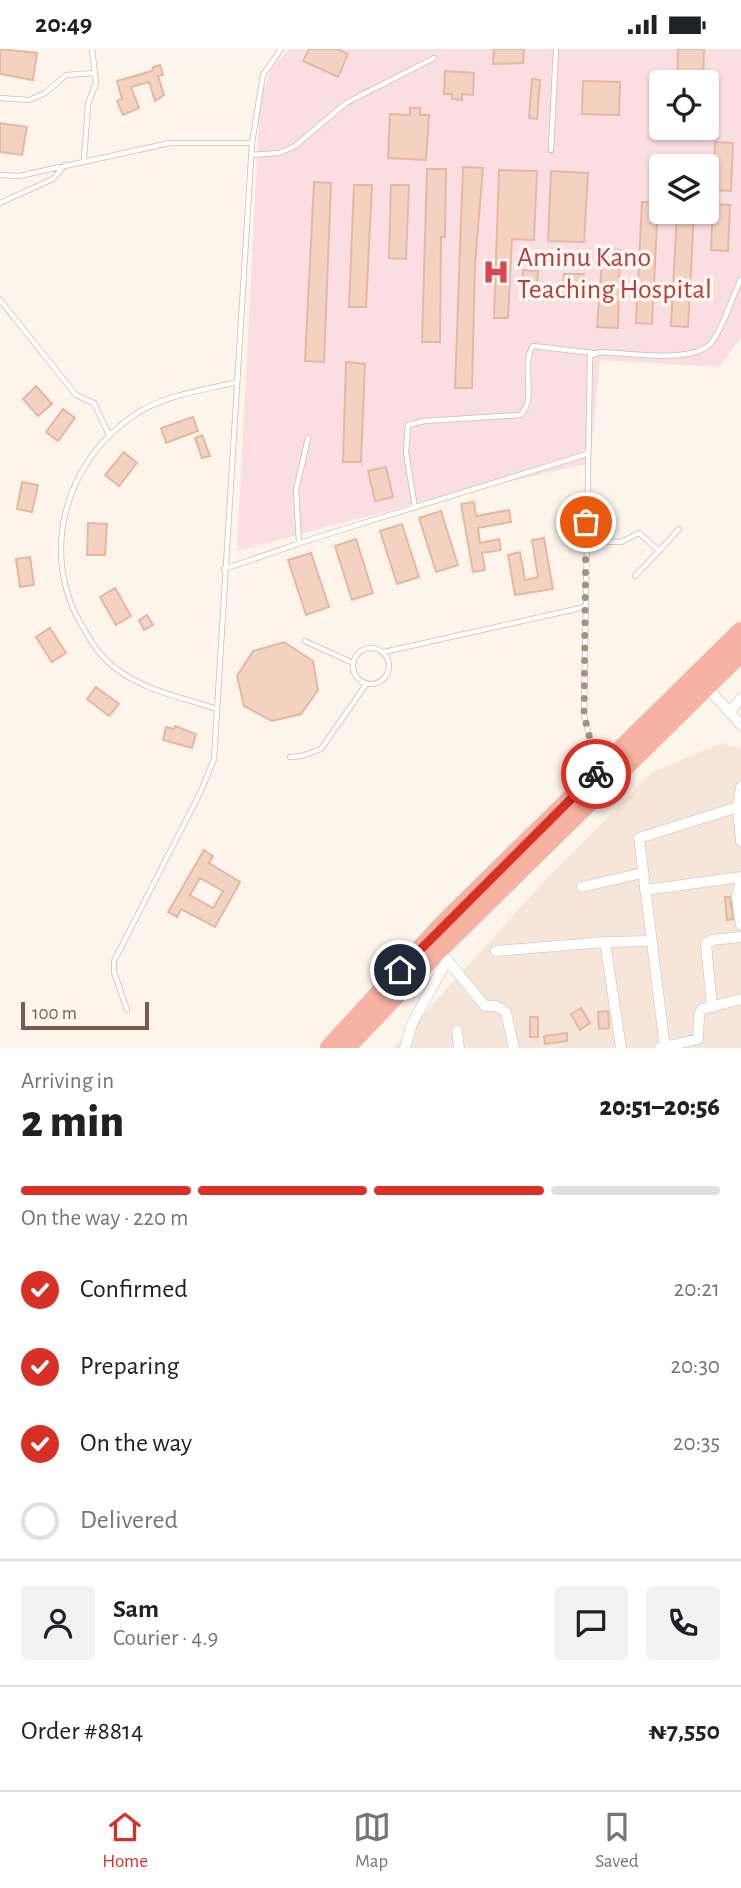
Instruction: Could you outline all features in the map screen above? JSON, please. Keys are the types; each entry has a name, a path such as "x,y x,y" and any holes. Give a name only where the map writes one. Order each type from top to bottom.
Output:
{"highway":[{"path":"329,1048 442,925 741,631"},
{"path":"346,1048 443,955 741,653"}],"street":[{"path":"707,687 741,725"},
{"path":"730,712 741,698"},
{"path":"741,787 738,807 741,841"},
{"path":"738,807 643,835 638,843 663,1047 698,1039 700,1012 741,999"},
{"path":"582,887 642,873"},
{"path":"645,890 741,878 737,897 741,925"},
{"path":"712,1007 706,944 712,940 741,937"},
{"path":"496,951 651,941"},
{"path":"605,942 621,1048"},
{"path":"405,1048 412,1024 443,955 485,1006 496,1006 506,1012 514,1048"},
{"path":"457,1031 459,1048"}],"lane":[{"path":"85,160 84,135 88,104 96,83 92,49"},
{"path":"128,1010 114,972 114,961 211,770 252,143 263,75 281,49"},
{"path":"551,150 556,49"},
{"path":"251,155 279,153 287,149 346,103 434,58"},
{"path":"0,99 29,100 45,93 66,75 95,73"},
{"path":"0,175 19,176 170,143 252,143"},
{"path":"0,203 53,179 65,165"},
{"path":"415,508 406,452 408,425 424,421 520,415 525,411 527,401 528,353 533,346 593,353 677,355 705,349 715,337 741,279"},
{"path":"0,300 76,394 94,403 110,435"},
{"path":"593,353 588,363 586,726 590,739 606,764"},
{"path":"217,709 151,688 118,670 99,654 69,602 62,581 60,552 67,503 87,464 110,435 149,407 237,381"},
{"path":"299,543 296,490 307,438"},
{"path":"225,569 299,543 587,454"},
{"path":"635,576 679,529"},
{"path":"586,541 621,542 639,533 659,551"},
{"path":"384,652 389,670 377,683 367,683 359,679 354,663 358,653 366,648 384,652 585,607"},
{"path":"305,642 354,663"},
{"path":"289,757 314,753 321,749 367,683"}],"shaded area":[{"name":"Aminu Kano Teaching Hospital","path":"289,49 741,49 741,338 719,367 600,360 590,463 432,499 237,551 260,100 272,67"},
{"path":"721,743 741,749 741,1048 393,1048 538,888 651,773"}],"building":[{"path":"0,49 37,53 33,80 0,74"},
{"path":"309,49 337,49 348,54 338,77 303,61"},
{"path":"494,49 524,49 523,63 493,64"},
{"path":"678,49 704,49 703,70 677,70"},
{"path":"160,65 163,75 158,76 164,95 155,101 149,82 131,87 139,108 123,115 117,101 122,99 117,81 152,71 153,67"},
{"path":"445,71 474,73 473,95 462,94 462,100 452,99 452,94 444,94"},
{"path":"532,79 540,80 537,119 529,118"},
{"path":"583,81 620,82 619,115 582,114"},
{"path":"410,108 420,108 420,115 429,115 426,160 388,158 390,114 410,115"},
{"path":"0,123 27,127 22,155 0,152"},
{"path":"715,142 733,143 731,191 719,190 719,154 714,154"},
{"path":"463,167 483,168 475,264 472,388 455,388"},
{"path":"427,169 446,169 445,237 441,237 440,342 422,342"},
{"path":"499,170 537,171 534,240 512,239 508,318 494,318"},
{"path":"551,171 588,173 584,242 548,241"},
{"path":"314,182 331,183 324,362 305,361"},
{"path":"354,185 372,185 366,307 349,307"},
{"path":"391,185 409,185 406,259 389,258"},
{"path":"642,202 649,202 649,224 657,224 652,324 636,323"},
{"path":"719,204 730,205 728,251 711,250 712,224 719,224"},
{"path":"676,224 693,224 688,327 671,326"},
{"path":"603,249 620,250 618,328 597,327"},
{"path":"523,270 538,271 537,293 522,292"},
{"path":"564,274 584,274 583,295 563,294"},
{"path":"346,362 365,364 361,462 343,462"},
{"path":"36,386 52,404 38,416 23,399"},
{"path":"63,409 75,418 58,441 46,432"},
{"path":"193,417 198,431 166,443 161,428"},
{"path":"202,435 210,456 202,458 195,438"},
{"path":"124,452 137,463 119,486 105,475"},
{"path":"386,467 393,497 375,501 368,471"},
{"path":"22,482 38,485 32,512 17,509"},
{"path":"474,502 476,516 509,510 511,522 478,528 480,543 499,539 501,550 482,553 485,570 473,572 461,504"},
{"path":"441,511 458,565 436,572 419,518"},
{"path":"88,523 107,524 105,555 87,555"},
{"path":"402,524 419,577 397,584 380,531"},
{"path":"544,538 553,589 515,595 508,555 520,552 525,580 538,577 532,540"},
{"path":"356,539 373,593 352,600 335,546"},
{"path":"311,553 329,607 306,615 288,560"},
{"path":"30,557 34,585 20,587 16,559"},
{"path":"115,588 131,616 116,625 100,597"},
{"path":"147,615 153,625 144,630 139,620"},
{"path":"50,628 66,653 52,662 36,637"},
{"path":"284,642 313,661 318,690 301,714 272,721 244,706 237,676 253,651"},
{"path":"96,687 119,704 109,716 87,699"},
{"path":"175,726 196,734 192,748 163,740 166,727 174,729"},
{"path":"204,850 213,856 209,863 240,882 215,927 181,909 177,917 168,912","holes":["200,878 223,891 213,908 190,895"]},
{"path":"725,897 730,897 733,919 727,920"},
{"path":"581,1008 590,1023 580,1030 571,1014"},
{"path":"608,1011 609,1028 599,1029 598,1012"},
{"path":"530,1017 538,1017 538,1037 530,1037"},
{"path":"567,1033 567,1041 545,1044 544,1036"}],"way so far":[{"path":"586,522 584,715 590,739 606,764 596,774"}],"place":[{"name":"Aminu Kano Teaching Hospital","path":"496,272"}],"route":[{"path":"400,970 442,925 596,774"}]}
